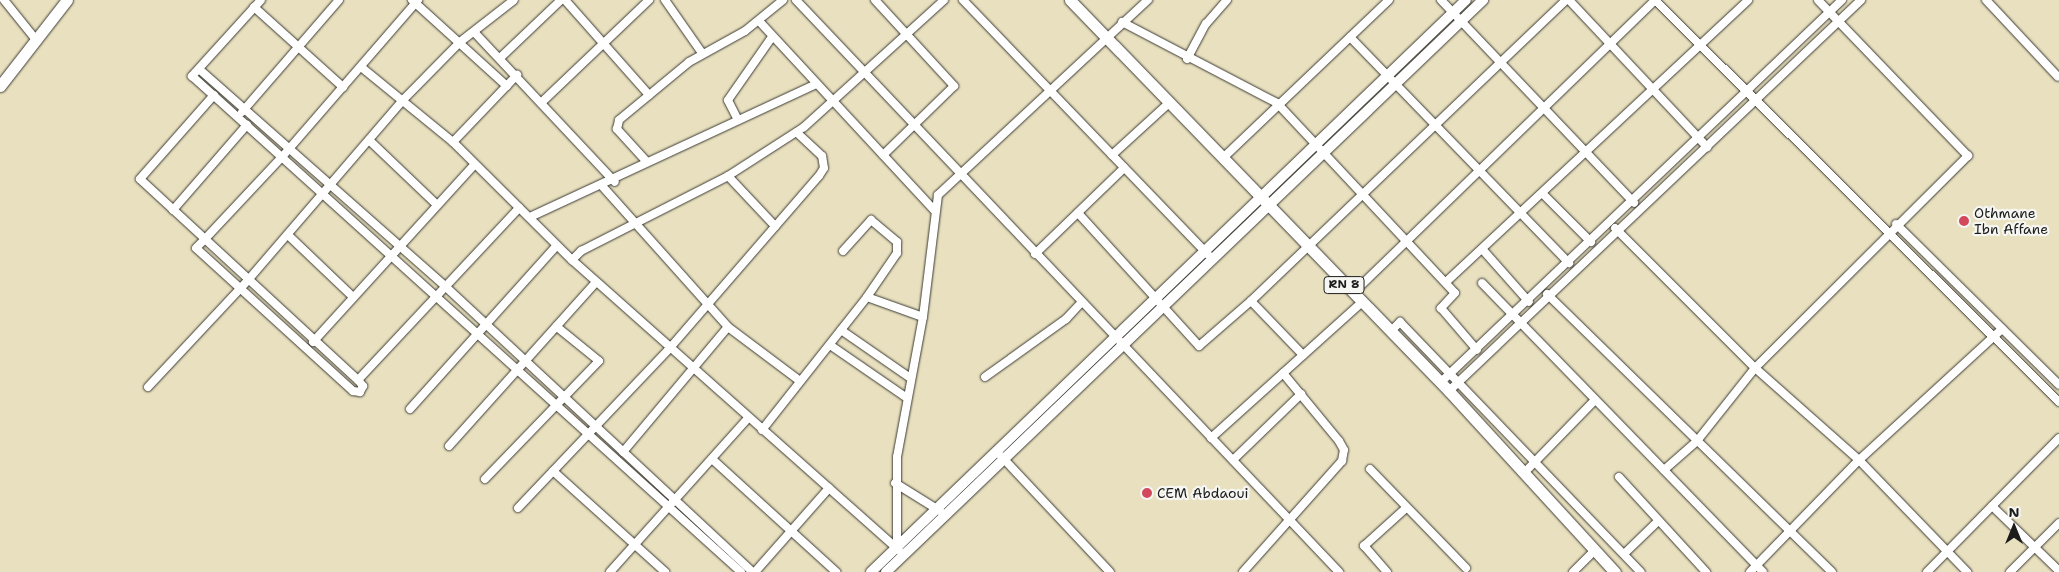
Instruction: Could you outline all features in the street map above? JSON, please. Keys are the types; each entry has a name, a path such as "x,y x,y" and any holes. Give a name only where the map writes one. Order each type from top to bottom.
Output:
{"main road":[{"path":"0,86 37,41 67,0"},
{"name":"RN 8","path":"1070,0 1170,102 1309,249 1391,331 1615,572"},
{"path":"886,572 1215,261 1316,144 1388,77 1466,0"},
{"path":"871,572 1157,298 1206,253 1324,153 1396,86 1483,0"}],"street":[{"path":"4,0 37,41"},
{"path":"261,0 192,76 741,572"},
{"path":"238,117 339,0"},
{"path":"148,387 241,289 404,99 460,42 475,33 514,0"},
{"path":"500,58 561,0"},
{"path":"565,0 601,45 649,95"},
{"path":"542,102 649,0"},
{"path":"665,0 702,53"},
{"path":"647,162 617,125 649,95 702,53 759,21 783,0"},
{"path":"796,0 1080,304 1116,338 1339,572"},
{"path":"875,0 954,86 883,155"},
{"path":"572,260 581,251 728,176 796,132 865,76 944,0"},
{"path":"963,0 1053,90 1124,168 1215,261"},
{"path":"897,547 895,483 909,377 922,317 934,210 938,195 1053,90 1108,38 1122,22 1148,0"},
{"path":"1187,59 1206,24 1227,0"},
{"path":"1223,158 1277,103 1389,0"},
{"path":"1441,0 1544,105 1640,211"},
{"path":"1078,213 1199,346 1309,249 1362,194 1568,0 1707,147"},
{"path":"1353,293 1404,238 1655,0 1746,93 1757,100 1886,234 2059,402"},
{"path":"1664,470 1697,441 1755,368 1896,224 1968,156 1818,0"},
{"path":"1444,387 1450,374 1514,317 1842,0"},
{"path":"1444,387 1458,382 1550,297 1861,0"},
{"path":"1986,0 2058,77"},
{"path":"214,95 140,179 205,239 249,279 358,380 363,387 356,393 196,248 205,239 282,157 361,67 415,1 507,86"},
{"path":"1446,282 1483,250 1654,90 1742,2"},
{"path":"254,7 343,87"},
{"path":"759,21 814,85 934,210"},
{"path":"1122,22 1187,59 1277,103 1455,292 1441,308 1478,350"},
{"path":"475,33 517,75 615,182"},
{"path":"738,120 728,100 772,36"},
{"path":"1350,37 1475,170 1569,263"},
{"path":"361,67 404,99 453,142 474,165 530,217 556,246 669,349 897,547 903,556"},
{"path":"199,69 398,247 447,288 754,572 829,488"},
{"path":"453,142 517,75"},
{"path":"530,217 615,182 647,162 814,85"},
{"path":"1112,155 1170,102"},
{"path":"174,210 246,125"},
{"path":"518,508 590,436 669,349 824,168 822,156 796,132"},
{"path":"369,140 437,204"},
{"path":"306,349 474,165"},
{"path":"1035,254 1124,168"},
{"path":"728,176 775,226"},
{"path":"603,187 728,326 800,381"},
{"path":"1542,194 1591,242"},
{"path":"358,380 436,296 447,288 519,208"},
{"path":"762,430 867,297 897,253 897,242 871,220 842,251"},
{"path":"1611,223 1755,368 1859,460 1945,554 1967,572"},
{"path":"1896,224 2059,386"},
{"path":"288,235 353,297"},
{"path":"410,409 484,324 556,246"},
{"path":"1483,250 1529,302"},
{"path":"449,446 596,282"},
{"path":"1482,283 1760,569"},
{"path":"1542,290 1832,572"},
{"path":"867,297 922,317"},
{"path":"1251,301 1303,355"},
{"path":"1211,438 1362,302"},
{"path":"985,377 1066,319 1080,304"},
{"path":"1391,331 1400,322 1641,572"},
{"path":"485,479 599,361 556,326"},
{"path":"623,452 694,371 728,326"},
{"path":"1750,572 1760,569 1859,460 2002,329"},
{"path":"841,330 909,377"},
{"path":"830,344 907,398"},
{"path":"1243,572 1290,519 1337,471 1344,450 1283,373"},
{"path":"1233,460 1301,394"},
{"path":"1524,473 1595,400"},
{"path":"610,572 748,418"},
{"path":"1927,572 2059,438"},
{"path":"996,451 1110,572"},
{"path":"712,459 836,572"},
{"path":"1370,469 1466,568"},
{"path":"553,471 665,572"},
{"path":"1619,477 1706,572"},
{"path":"895,483 937,508 945,516"},
{"path":"1992,506 2059,571"},
{"path":"1386,572 1364,546 1406,508"},
{"path":"1624,554 1658,520"},
{"path":"2010,572 2059,523"},
{"path":"1573,572 1595,550"}],"place":[{"name":"Othmane Ibn Affane","path":"1964,221"},
{"name":"CEM Abdaoui","path":"1147,493"}]}
